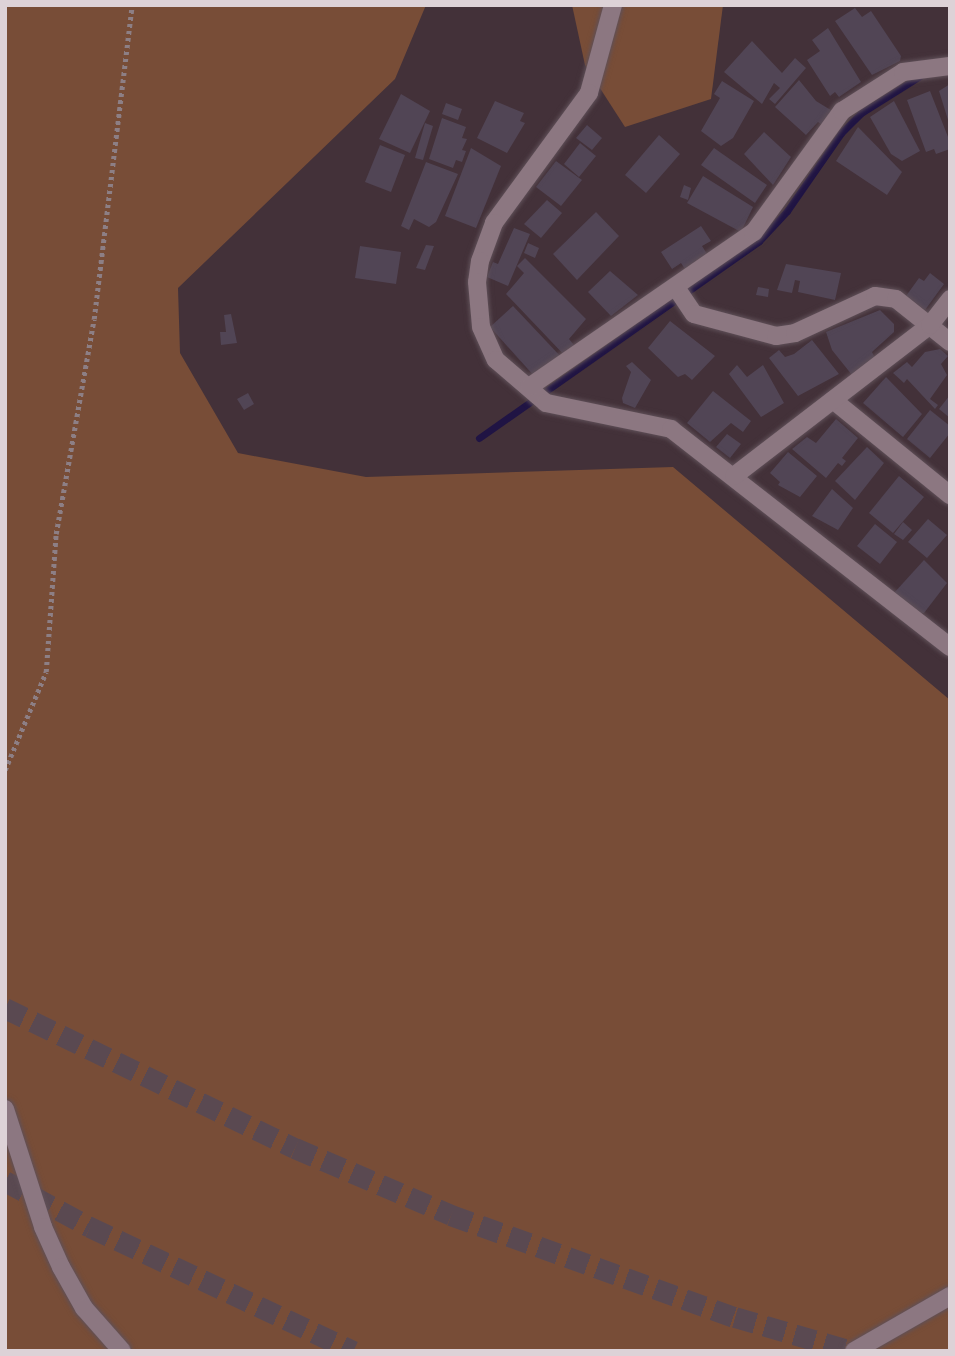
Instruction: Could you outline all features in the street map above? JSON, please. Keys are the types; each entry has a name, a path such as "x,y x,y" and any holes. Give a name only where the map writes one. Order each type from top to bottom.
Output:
{"street":[{"path":"613,5 589,93 494,223 480,261 477,282 481,327 496,360 546,403 671,429 946,637"},
{"path":"529,387 677,289 754,232 842,111 903,72 950,66"},
{"path":"677,289 694,314 776,335 795,333 875,296 896,299 950,342"},
{"path":"734,476 930,326 950,299"},
{"path":"833,400 950,495"},
{"path":"5,1109 43,1227 61,1268 84,1308 122,1351"},
{"path":"854,1351 950,1296"}],"path":[{"path":"5,771 46,672 56,534 94,319 132,5"}],"shaded area":[{"path":"5,5 426,5 395,79 178,288 180,353 238,453 366,477 673,467 950,700 950,1351 5,1351"},
{"path":"572,5 723,5 711,99 625,127 585,65"}],"building":[{"path":"855,8 862,17 871,11 901,56 900,61 872,75 835,21"},
{"path":"828,28 861,82 839,97 835,92 830,96 807,60 820,51 812,40"},
{"path":"752,41 782,73 795,58 806,68 775,104 769,99 780,88 774,83 762,104 724,72"},
{"path":"799,80 816,101 834,112 825,127 818,122 806,135 775,107"},
{"path":"722,81 754,101 733,138 721,146 701,131 720,98 714,94"},
{"path":"950,84 950,123 949,123 939,91"},
{"path":"930,91 950,142 950,149 936,154 934,149 926,152 907,100"},
{"path":"401,94 430,111 410,153 379,139"},
{"path":"495,101 524,113 520,121 525,123 507,153 477,138"},
{"path":"894,101 920,151 902,161 891,154 870,117"},
{"path":"446,103 462,109 458,120 442,114"},
{"path":"442,118 466,127 462,138 467,139 462,150 466,151 462,162 456,160 453,168 429,159"},
{"path":"425,123 433,126 423,160 415,158"},
{"path":"587,125 602,138 592,150 576,138"},
{"path":"858,127 902,172 887,195 836,161"},
{"path":"764,132 791,157 773,185 744,154"},
{"path":"659,135 680,154 646,193 625,175"},
{"path":"580,143 596,156 579,177 564,164"},
{"path":"380,145 405,155 391,192 365,182"},
{"path":"471,148 501,166 476,228 445,216"},
{"path":"714,148 767,185 755,203 701,165"},
{"path":"556,161 582,180 561,206 536,187"},
{"path":"426,162 458,174 436,222 429,227 414,219 409,230 401,226"},
{"path":"703,176 753,207 741,232 687,203"},
{"path":"684,185 691,188 688,200 680,197"},
{"path":"547,200 562,213 541,238 524,224"},
{"path":"596,212 619,236 577,280 553,254"},
{"path":"701,226 711,241 702,246 709,257 687,272 681,263 672,269 661,252"},
{"path":"514,228 530,234 508,286 487,277 493,262 498,264"},
{"path":"528,243 539,248 535,258 524,253"},
{"path":"426,245 434,246 425,270 416,268"},
{"path":"360,246 401,252 396,284 355,278"},
{"path":"525,258 586,319 569,339 579,351 568,359 506,294 524,273 517,266"},
{"path":"786,264 841,273 835,300 798,292 800,281 795,280 792,293 777,290"},
{"path":"610,271 638,295 611,316 588,292"},
{"path":"930,273 944,284 925,310 906,296 919,278 924,281"},
{"path":"758,287 769,289 768,297 756,295"},
{"path":"513,306 563,359 535,377 490,327"},
{"path":"880,310 894,324 894,332 872,352 875,358 852,375 832,350 826,332"},
{"path":"231,314 237,343 221,345 220,332 226,332 224,315"},
{"path":"670,321 715,356 692,380 685,374 678,377 648,348"},
{"path":"812,340 839,374 798,396 769,358 779,350 785,357 794,354"},
{"path":"940,349 948,356 941,364 947,375 930,399 938,405 935,409 907,379 904,383 893,373 907,362 912,367 925,352"},
{"path":"632,362 651,380 635,408 623,403 622,398 631,372 626,366"},
{"path":"737,365 747,377 763,365 784,403 761,417 729,374"},
{"path":"886,377 922,414 903,437 863,403"},
{"path":"713,391 751,421 743,432 731,423 710,442 687,423"},
{"path":"248,393 254,404 244,410 237,399"},
{"path":"950,395 950,418 939,409"},
{"path":"930,410 950,426 950,433 930,458 907,439"},
{"path":"836,419 858,438 842,458 846,461 842,466 838,463 826,478 792,449 807,437 816,443"},
{"path":"727,434 741,444 730,458 716,447"},
{"path":"867,447 884,463 855,500 835,481"},
{"path":"788,452 817,476 800,497 778,485 780,482 770,473"},
{"path":"899,476 924,497 893,533 869,513"},
{"path":"832,489 853,508 838,530 812,516"},
{"path":"928,519 947,535 927,558 908,542"},
{"path":"903,522 912,530 903,540 894,534"},
{"path":"875,524 897,542 880,564 857,546"},
{"path":"924,560 947,583 924,613 916,613 894,593"}],"waterway":[{"path":"479,438 759,241 787,211 841,133 861,113 920,76"}],"tunnel":[{"path":"5,1008 295,1148 451,1215 735,1317 852,1351"},
{"path":"5,1181 90,1227 353,1351"}]}
